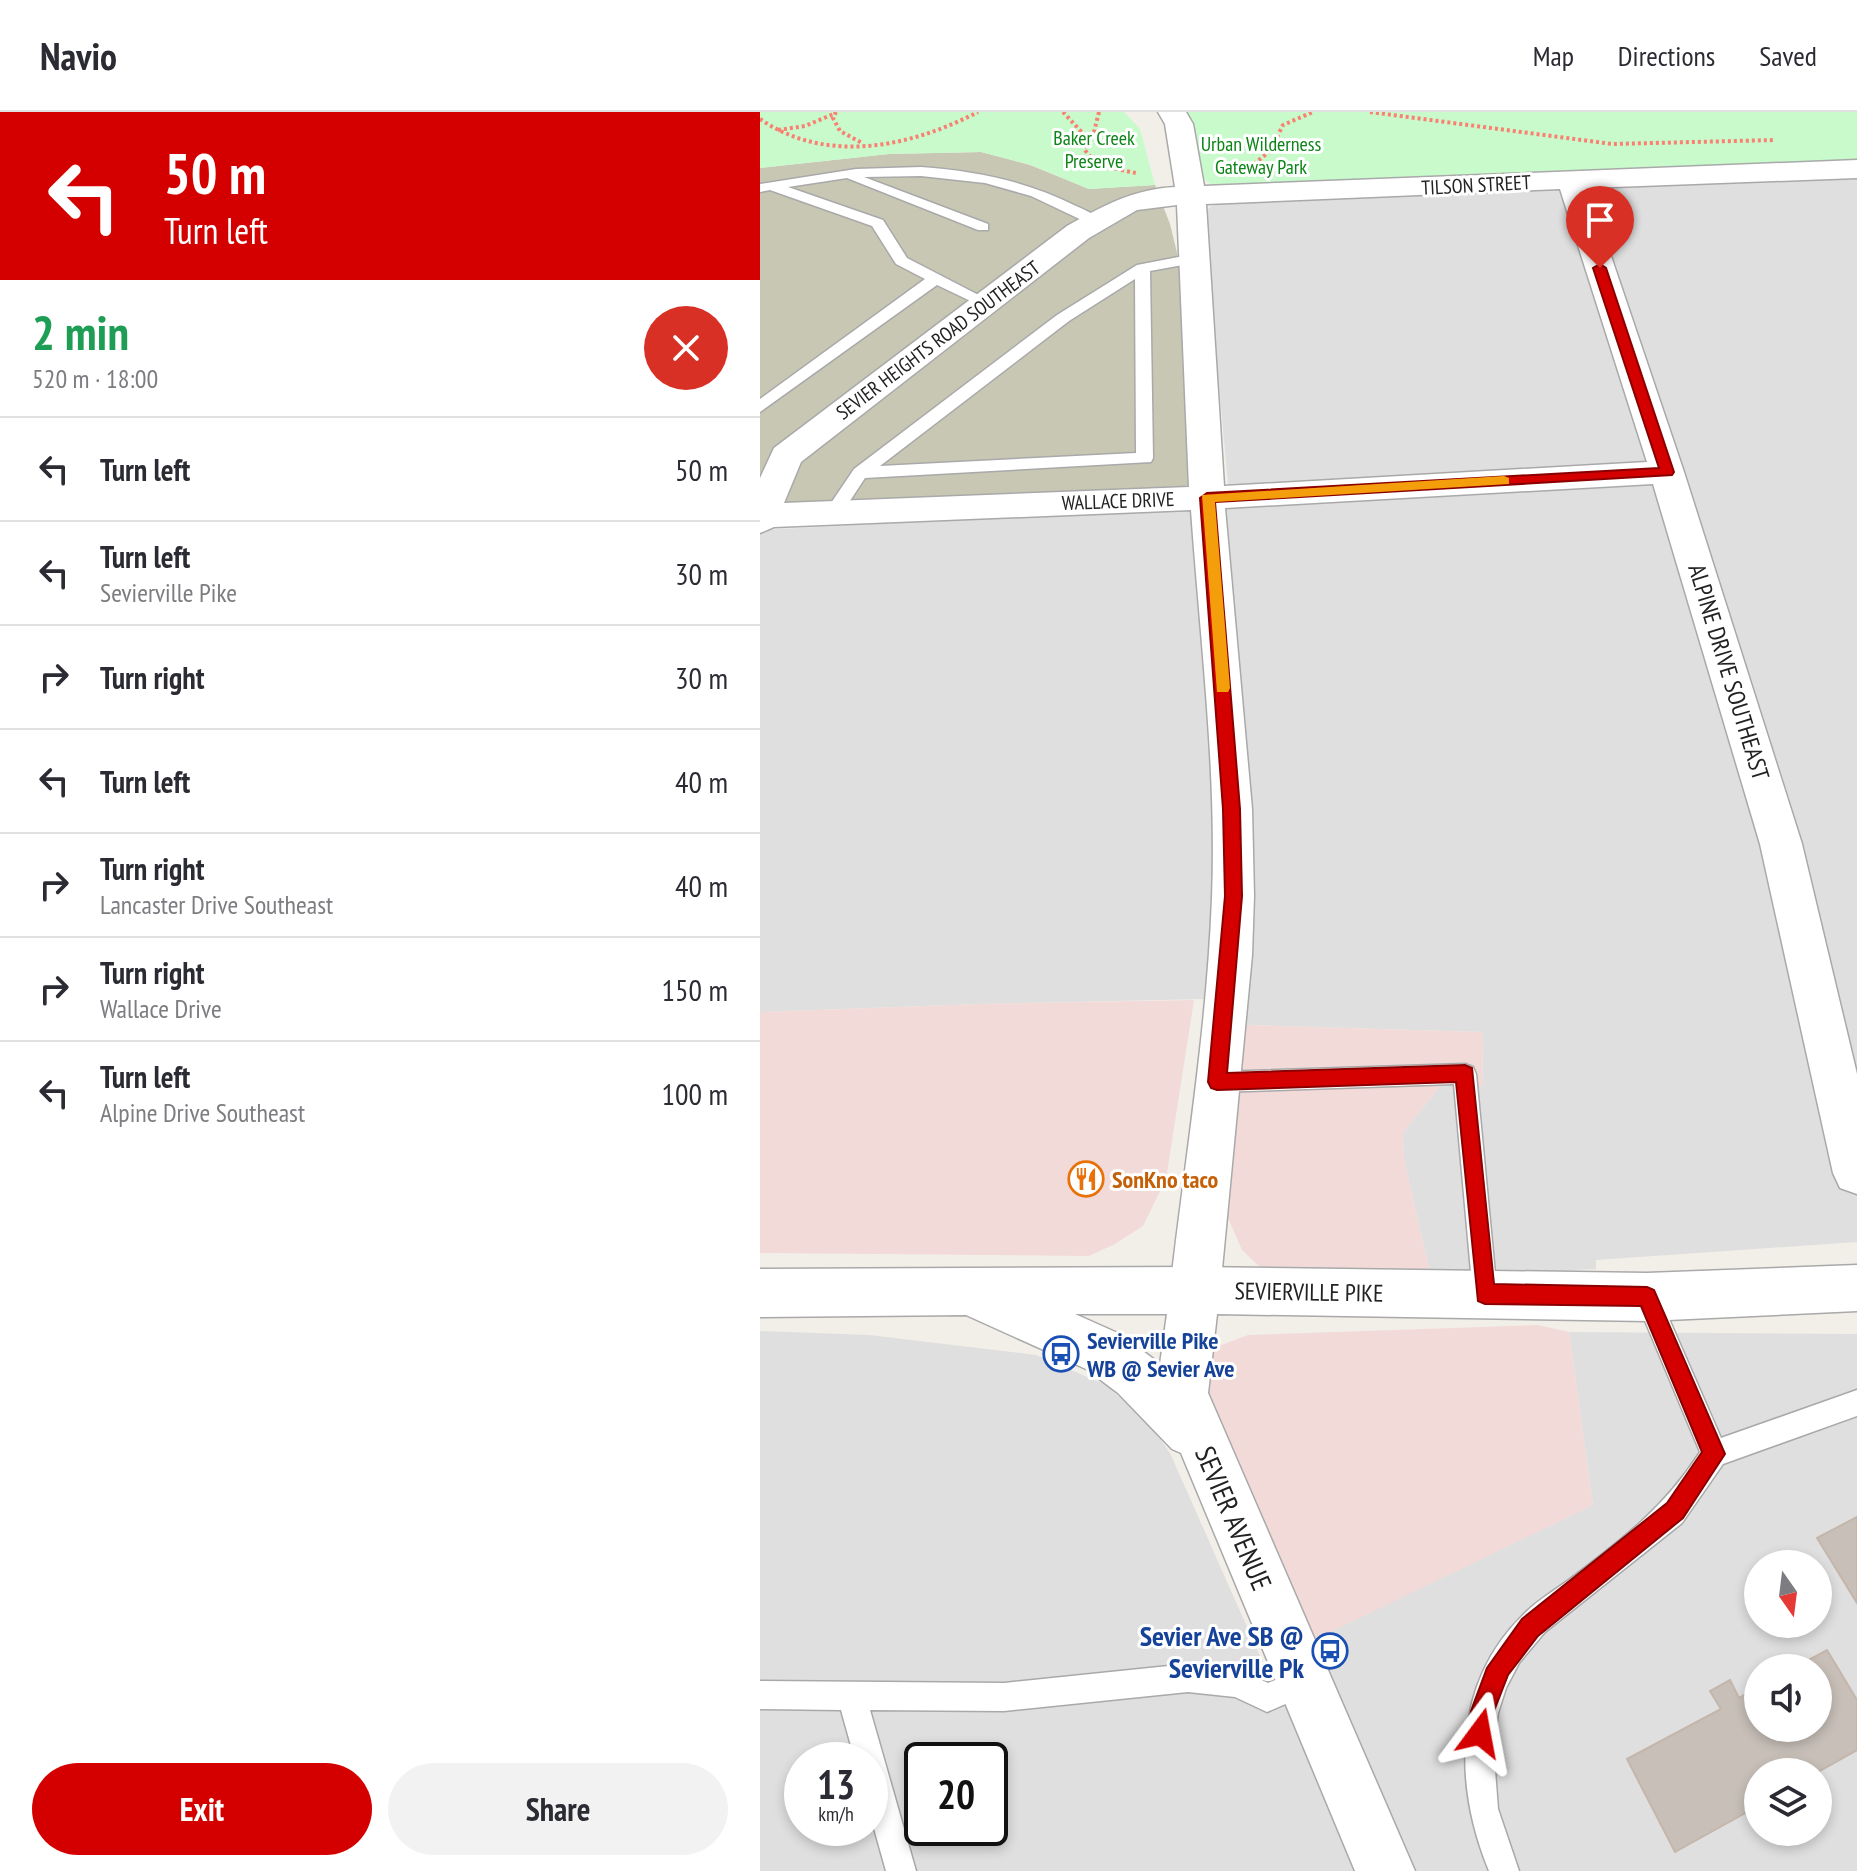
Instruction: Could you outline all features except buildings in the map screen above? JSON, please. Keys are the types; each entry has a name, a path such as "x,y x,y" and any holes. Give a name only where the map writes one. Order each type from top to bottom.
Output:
{"street":[{"name":"SEVIER AVENUE","path":"1172,112 1179,124 1178,191 1194,259 1207,498 1232,823 1230,955 1182,1393 1385,1871"},
{"name":"TILSON STREET","path":"1178,191 1857,169"},
{"name":"ALPINE DRIVE SOUTHEAST","path":"1571,180 1667,472 1781,844 1857,1173"},
{"name":"SEVIER HEIGHTS ROAD SOUTHEAST","path":"760,518 786,456 1095,221 1127,204 1178,191"},
{"name":"WALLACE DRIVE","path":"760,518 834,512 1207,498 1667,472"},
{"name":"SEVIERVILLE PIKE","path":"760,1293 1195,1290 1647,1297 1857,1288"},
{"path":"969,1292 1104,1352 1157,1394 1205,1449"}],"lane":[{"path":"841,174 983,227"},
{"path":"765,186 841,174 959,174 1019,186 1095,221"},
{"path":"765,186 878,223 901,261 986,303"},
{"path":"834,512 860,473 1063,318 1142,268 1194,259"},
{"path":"860,473 1145,458 1142,268"},
{"path":"760,407 936,278"},
{"path":"1217,1082 1465,1074 1485,1294"},
{"path":"1647,1297 1714,1454"},
{"path":"1504,1871 1480,1804 1477,1755 1482,1711 1499,1668 1530,1627 1675,1511 1714,1454 1857,1403"},
{"path":"760,1695 1004,1697 1188,1678 1238,1683 1267,1698 1303,1682"},
{"path":"851,1695 865,1742"},
{"path":"888,1825 901,1871"}],"path":[{"path":"836,112 833,118 840,131 866,145"},
{"path":"777,130 805,126 836,112"},
{"path":"760,119 801,142 828,146 866,145 937,133 978,112"},
{"path":"1063,112 1089,140"},
{"path":"1099,112 1084,148 1088,156 1100,165 1161,178 1178,191"},
{"path":"1251,166 1270,151 1283,125 1313,112"},
{"path":"1370,112 1612,144 1782,140"}],"shaded area":[{"path":"981,152 1030,165 1089,189 1155,185 1170,224 1179,261 1196,487 760,508 760,168 889,154"},
{"path":"1857,175 1857,1242 1596,1260 1596,1269 1431,1277 1404,1160 1403,1133 1441,1085 1483,1086 1482,1032 1246,1025 1249,998 760,1012 760,530 1230,505 1203,214 1211,206 1225,202"},
{"path":"1194,1000 1166,1179 1143,1226 1115,1244 1089,1256 760,1253 760,1012"},
{"path":"1246,1025 1482,1032 1483,1086 1441,1085 1403,1133 1404,1160 1431,1277 1263,1270 1242,1250 1228,1218"},
{"path":"1538,1325 1569,1332 1593,1505 1316,1639 1204,1392 1201,1373 1216,1347 1248,1335"},
{"path":"760,1331 869,1335 1036,1355 1106,1385 1151,1426 1170,1453 1263,1663 1593,1505 1569,1332 1857,1334 1857,1871 760,1871"}],"green space":[{"name":"Baker Creek Preserve","path":"760,112 1124,112 1140,129 1155,185 1089,189 1031,165 981,152 889,154 760,168"},
{"name":"Urban Wilderness Gateway Park","path":"1187,112 1857,112 1857,175 1213,186 1203,178"}],"slow traffic":[{"path":"1222,688 1207,498 1504,481"}],"place":[{"name":"SonKno taco","path":"1086,1179"},
{"name":"Sevierville Pike WB @ Sevier Ave","path":"1061,1354"},
{"name":"Sevier Ave SB @ Sevierville Pk","path":"1330,1651"}],"route":[{"path":"1480,1733 1482,1711 1499,1668 1530,1627 1675,1511 1714,1454 1647,1297 1485,1294 1465,1074 1217,1082 1230,955 1232,809 1207,498 1667,472 1600,268"}]}
